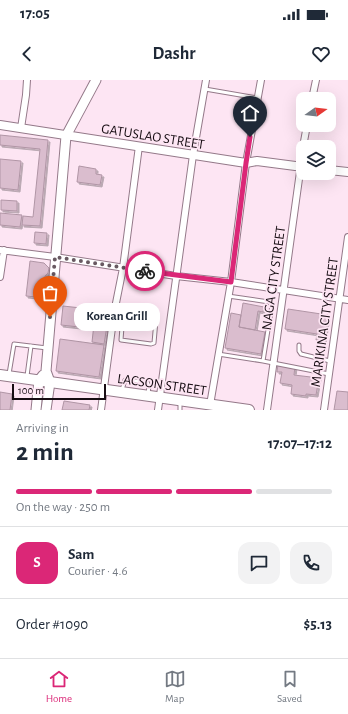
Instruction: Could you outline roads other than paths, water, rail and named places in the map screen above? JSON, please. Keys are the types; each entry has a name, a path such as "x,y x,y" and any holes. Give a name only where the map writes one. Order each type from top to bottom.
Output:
{"main road":[{"path":"46,410 50,382 46,371 66,136 96,80"},
{"path":"36,410 39,380 46,371"},
{"name":"LACSON STREET","path":"4,375 160,398 180,405 248,410"}],"street":[{"path":"21,128 27,80"},
{"path":"158,410 192,154 206,80"},
{"path":"204,406 218,354 231,282 246,163 260,80"},
{"path":"313,92 316,80"},
{"name":"GATUSLAO STREET","path":"0,125 246,163 257,161 296,165"},
{"path":"101,410 114,313 123,268 139,146"},
{"path":"336,171 348,172"},
{"name":"NAGA CITY STREET","path":"267,410 300,180"},
{"name":"MARIKINA CITY STREET","path":"324,410 348,237"},
{"path":"0,277 2,250 348,300"}],"lane":[{"path":"205,89 257,98"},
{"path":"228,296 269,302 272,305 263,361"},
{"path":"114,313 123,314 156,319 154,343 151,344 121,340 123,314"},
{"path":"4,375 14,344 48,348"},
{"path":"299,345 299,351 301,354 330,361"},
{"path":"27,378 31,346"},
{"path":"218,354 329,374"}],"place":[{"name":"Korean Grill","path":"50,317"}]}
